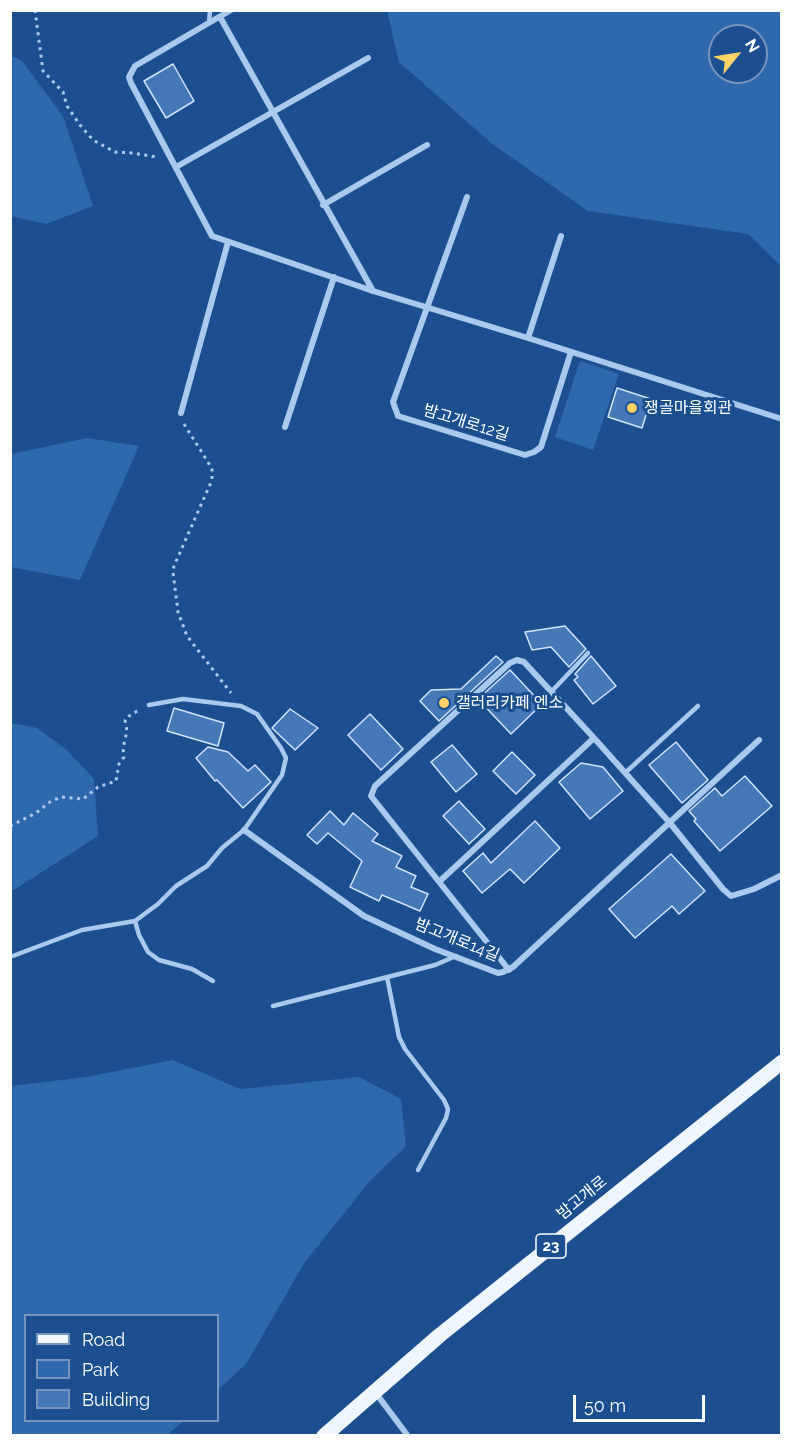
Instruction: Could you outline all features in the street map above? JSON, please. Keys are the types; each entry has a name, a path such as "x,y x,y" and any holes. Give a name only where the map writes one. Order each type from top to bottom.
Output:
{"main road":[{"name":"밤고개로","path":"324,1436 440,1335 782,1062"}],"street":[{"path":"231,10 135,66 131,71 131,83 212,236 373,291 782,419"},
{"path":"220,17 373,291"},
{"path":"176,167 368,58"},
{"path":"323,205 427,145"},
{"name":"밤고개로12길","path":"467,197 393,402 398,416 525,454 534,452 541,447 571,352"},
{"path":"528,338 561,236"},
{"path":"181,413 228,242"},
{"path":"285,428 334,277"},
{"path":"508,970 371,796 375,786 510,663 517,660 524,662 594,738 731,896 754,889 782,875"},
{"path":"440,881 594,738"},
{"name":"밤고개로14길","path":"244,830 364,916 498,973 508,970 759,740"},
{"path":"374,1392 408,1436"}],"lane":[{"path":"209,23 210,10"},
{"path":"551,692 588,654"},
{"path":"10,957 82,930 135,921 158,904 176,886 207,867 222,848 244,830 282,774 286,758 281,748 257,714 242,706 183,699 149,705"},
{"path":"625,773 698,706"},
{"path":"135,921 148,952 159,960 192,969 213,981"},
{"path":"273,1006 435,965 456,956"},
{"path":"387,977 399,1037 448,1109 446,1118 418,1170"}],"path":[{"path":"35,10 43,71 63,92 67,106 93,140 115,152 163,159 171,158"},
{"path":"181,413 184,423 212,470 212,480 174,566 178,612 187,636 242,706"},
{"path":"10,826 61,797 83,799 98,787 116,781 124,757 123,748 127,731 125,720 149,705"}],"green space":[{"path":"387,11 781,11 781,266 748,234 588,211 491,143 399,62"},
{"path":"10,55 22,61 63,116 93,206 46,224 11,216"},
{"path":"580,361 619,374 593,450 555,437"},
{"path":"87,438 139,446 80,580 11,567 11,454"},
{"path":"11,723 37,728 67,750 94,779 98,836 14,890 10,889"},
{"path":"173,1060 240,1089 359,1077 401,1099 406,1146 370,1181 305,1262 246,1364 219,1389 219,1314 24,1314 24,1422 183,1422 167,1435 11,1435 11,1086 86,1077"}],"building":[{"path":"173,64 194,101 166,118 144,81"},
{"path":"617,388 651,399 642,428 608,417"},
{"path":"565,626 586,649 569,667 551,647 532,650 525,632"},
{"path":"496,656 503,662 439,721 420,701 431,690 461,689"},
{"path":"591,656 616,686 593,704 574,680 578,677 575,674"},
{"path":"510,670 542,704 511,734 478,699"},
{"path":"174,708 224,723 218,746 167,731"},
{"path":"290,709 318,728 295,750 272,728"},
{"path":"370,714 403,749 381,770 348,735"},
{"path":"676,742 708,780 682,803 649,765"},
{"path":"452,745 477,774 456,792 431,762"},
{"path":"208,747 228,752 248,771 255,765 271,782 243,808 217,780 215,781 196,758"},
{"path":"512,752 535,775 516,794 493,771"},
{"path":"581,763 603,767 623,791 590,819 559,782"},
{"path":"745,776 772,806 720,851 694,821 696,819 689,811 715,788 722,796"},
{"path":"459,801 485,829 469,844 443,816"},
{"path":"330,811 344,825 353,813 378,834 372,841 402,856 396,867 416,876 411,887 428,894 420,911 382,895 379,901 350,887 362,861 328,833 317,844 307,835"},
{"path":"535,821 560,848 524,883 510,869 482,893 463,871 483,853 491,863"},
{"path":"671,854 705,891 679,914 672,906 635,938 609,909"}],"place":[{"name":"쟁골마을회관","path":"632,408"},
{"name":"갤러리카페 엔소","path":"444,703"}]}
